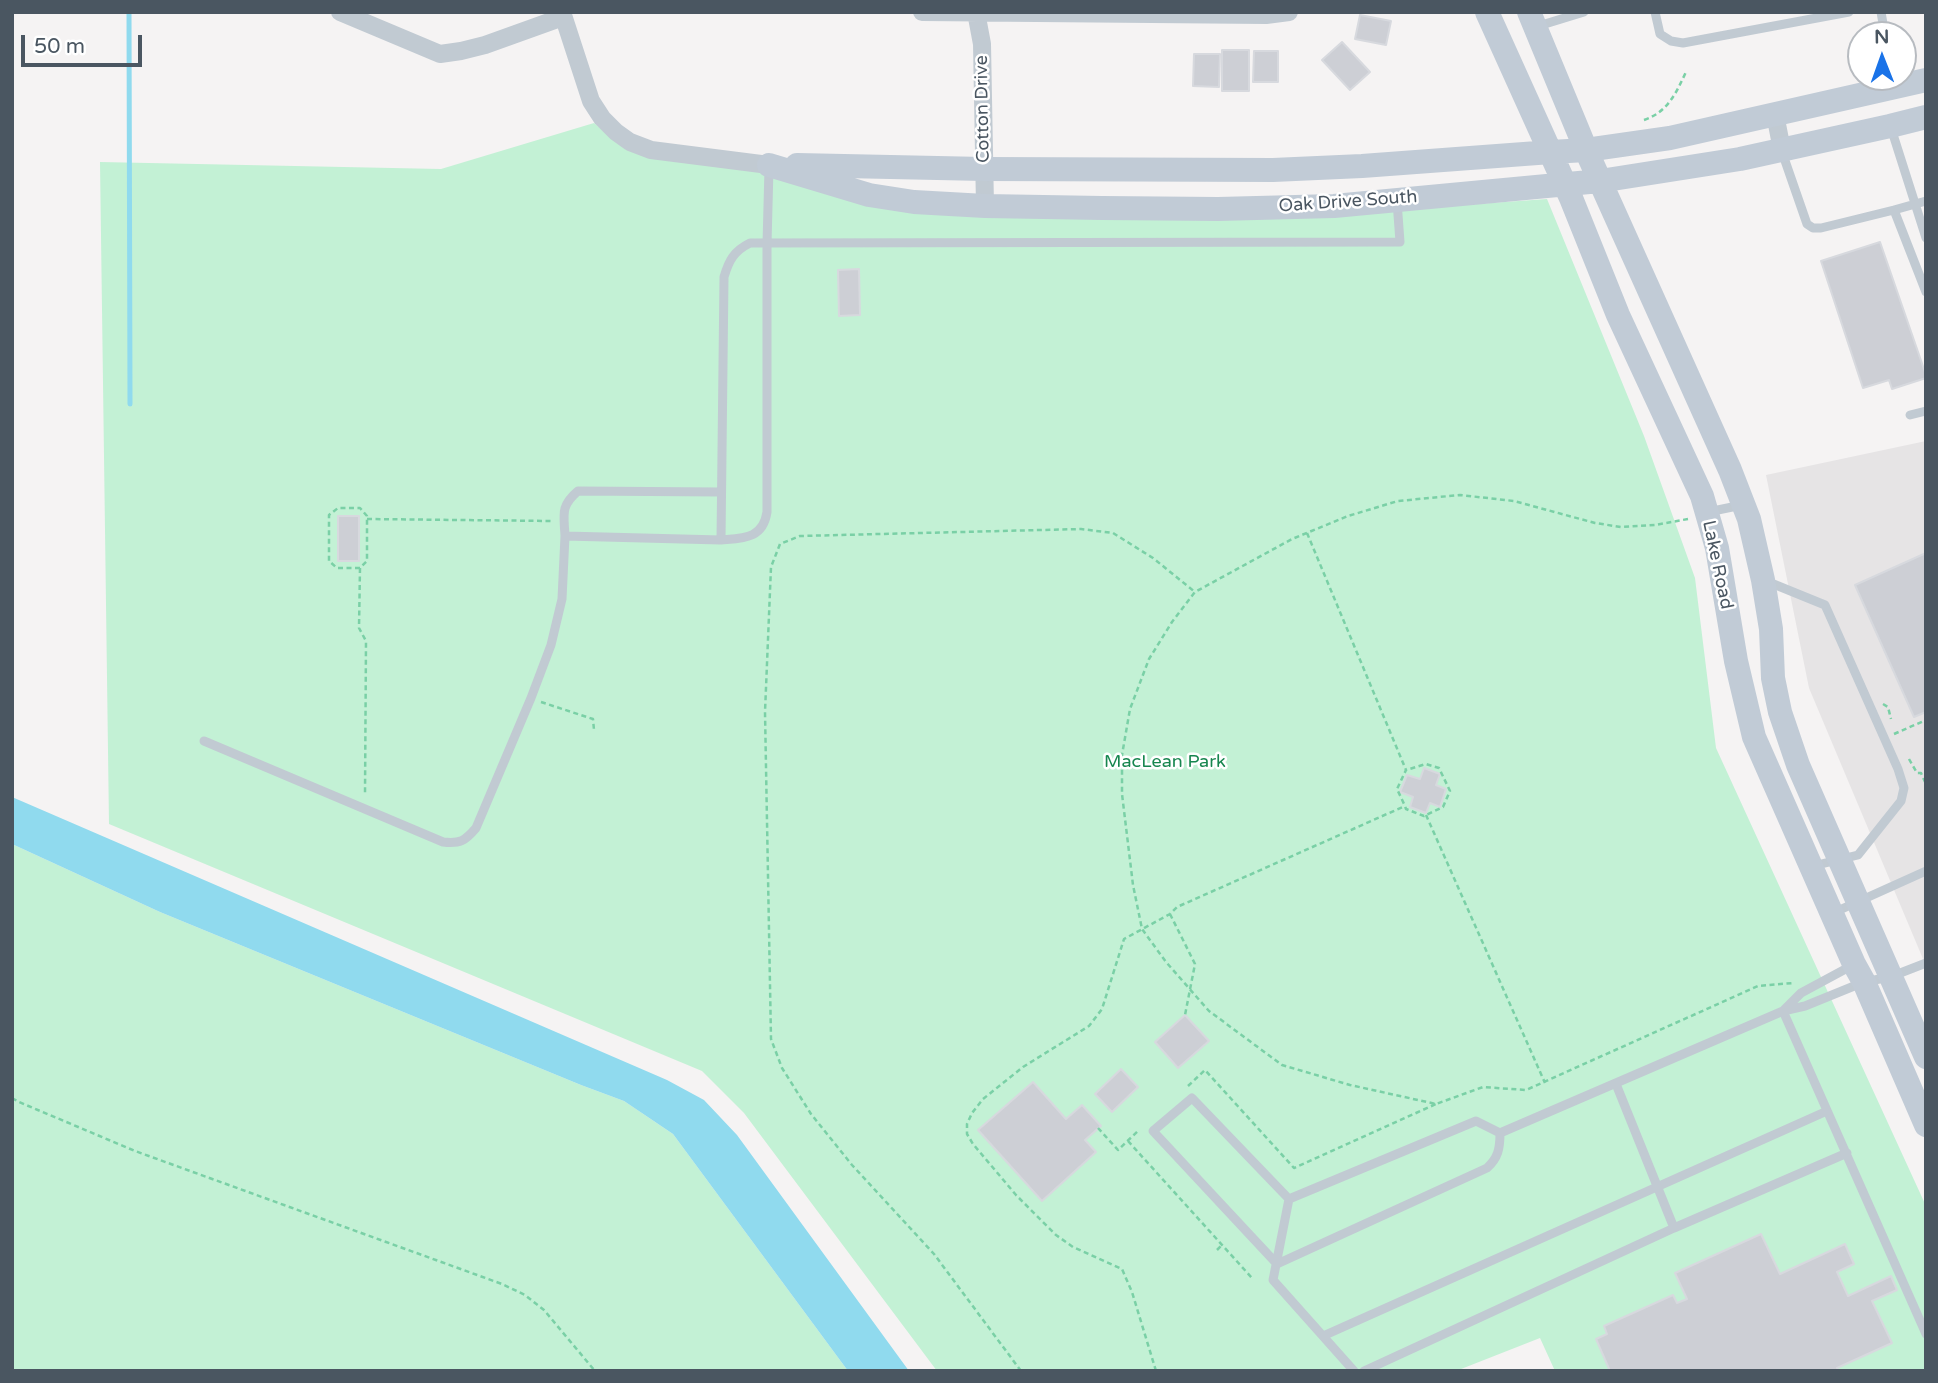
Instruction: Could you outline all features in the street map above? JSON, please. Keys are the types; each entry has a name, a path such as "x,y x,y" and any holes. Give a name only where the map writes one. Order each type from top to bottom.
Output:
{"street":[{"path":"340,12 440,54 485,45 562,14"},
{"path":"922,12 1266,15 1289,12"},
{"name":"Lake Road","path":"1487,12 1550,152 1618,315 1702,496 1697,515 1717,548 1735,661 1754,737 1926,1125"},
{"name":"Cotton Drive","path":"976,13 982,44 985,206"},
{"name":"Oak Drive South","path":"562,14 591,102 616,132 630,142 651,150 769,165 1273,170 1362,166 1586,150 1670,138 1861,91"},
{"path":"1532,19 1586,150 1744,505 1763,580 1771,629 1773,678 1780,712 1798,765 1926,1058"},
{"path":"1774,114 1782,150"},
{"name":"Oak Drive South","path":"769,165 869,195 914,202 985,206 1218,209 1334,206 1600,181 1740,159 1926,117"}],"lane":[{"path":"1532,19 1584,12"},
{"path":"1655,12 1660,34 1671,41 1683,43 1849,12"},
{"path":"1891,126 1926,238"},
{"path":"1782,150 1807,224 1813,228 1926,201"},
{"path":"565,536 721,540 747,537 757,532 765,522 766,244 769,165"},
{"path":"721,540 724,277 729,261 739,248 750,243 1400,242 1397,199"},
{"path":"1894,210 1926,292"},
{"path":"1910,415 1926,411"},
{"path":"204,741 443,842 455,844 468,838 476,828 551,645 562,599 564,511 568,499 578,491 720,492"},
{"path":"1697,515 1744,505"},
{"path":"1763,580 1825,605 1904,788 1901,801 1858,855 1812,867"},
{"path":"1832,914 1926,871"},
{"path":"1783,1011 1801,993 1859,973 1890,977 1926,963"},
{"path":"1289,1199 1476,1121 1500,1133 1783,1011 1805,1006 1859,973"},
{"path":"1783,1011 1926,1334"},
{"path":"1616,1084 1674,1228"},
{"path":"1277,1264 1153,1132 1192,1098 1289,1199"},
{"path":"1323,1336 1827,1111"},
{"path":"1277,1264 1487,1168 1496,1159 1500,1133"},
{"path":"1364,1371 1674,1228 1847,1153"},
{"path":"1289,1199 1273,1280 1354,1371"}],"path":[{"path":"1640,122 1664,109 1674,97 1686,72"},
{"path":"1436,1104 1350,1086 1282,1065 1209,1012 1142,929 1133,885 1122,794 1122,755 1130,709 1149,659 1195,592 1307,533 1348,516 1398,501 1460,495 1514,501 1595,523 1622,527 1655,525 1697,515"},
{"path":"360,568 337,568 329,561 329,515 338,508 360,508 367,519 367,561 360,568 359,628 366,641 364,809"},
{"path":"367,519 564,521"},
{"path":"1021,1371 934,1254 852,1165 811,1114 774,1051 771,1039 765,712 771,567 780,544 800,536 1081,529 1113,533 1153,558 1195,592"},
{"path":"1307,533 1406,770"},
{"path":"531,698 593,719 593,730"},
{"path":"1894,734 1926,720"},
{"path":"1426,764 1439,768 1450,791 1443,807 1424,816 1406,809 1397,789 1406,770 1426,764"},
{"path":"1156,1371 1132,1292 1122,1269 1073,1247 1056,1235 1016,1195 967,1135 967,1125 972,1113 983,1099 1023,1067 1089,1026 1102,1009 1124,939 1170,914 1177,907 1405,806"},
{"path":"1426,815 1545,1083"},
{"path":"1170,914 1195,964 1185,1015"},
{"path":"1186,1088 1205,1070 1294,1168 1436,1104 1483,1087 1526,1090 1758,986 1800,982"},
{"path":"12,1098 135,1151 502,1284 525,1295 544,1310 594,1371"},
{"path":"1098,1128 1118,1150 1147,1123"},
{"path":"1128,1141 1252,1278"},
{"path":"1217,1250 1222,1245"}],"shaded area":[{"path":"1926,441 1926,966 1809,688 1766,475"}],"green space":[{"name":"MacLean Park","path":"594,123 621,145 750,170 879,201 1350,213 1547,199 1644,436 1695,578 1716,748 1926,1206 1926,1371 1555,1371 1540,1338 1456,1371 937,1371 744,1113 702,1071 109,824 100,162 441,169"},
{"path":"12,844 160,912 624,1101 673,1134 848,1371 12,1371"}],"water":[{"path":"12,797 667,1080 704,1100 737,1135 909,1371 848,1371 673,1134 624,1101 160,912 12,844"}],"building":[{"path":"1360,15 1391,21 1386,45 1355,39"},
{"path":"1342,42 1370,72 1350,90 1322,60"},
{"path":"1222,50 1249,50 1249,91 1222,91"},
{"path":"1254,51 1278,51 1278,82 1253,82"},
{"path":"1194,54 1220,54 1219,87 1193,86"},
{"path":"1880,242 1926,375 1926,378 1892,389 1889,380 1863,388 1821,261"},
{"path":"859,269 860,315 839,316 838,270"},
{"path":"338,516 359,516 359,561 338,561"},
{"path":"1926,553 1926,712 1914,717 1855,585"},
{"path":"1424,768 1440,774 1436,785 1446,789 1440,807 1430,803 1426,813 1410,807 1413,797 1400,792 1407,775 1420,779"},
{"path":"1185,1015 1209,1041 1178,1068 1155,1042"},
{"path":"1121,1069 1138,1087 1112,1112 1095,1094"},
{"path":"1033,1082 1066,1119 1082,1105 1101,1126 1085,1140 1096,1152 1042,1201 978,1130"},
{"path":"1761,1234 1780,1274 1845,1244 1854,1264 1837,1272 1848,1296 1891,1276 1897,1290 1872,1301 1892,1343 1837,1368 1839,1371 1610,1371 1596,1339 1607,1334 1604,1326 1673,1295 1677,1303 1687,1299 1675,1273"}],"waterway":[{"path":"129,12 130,404"}]}
